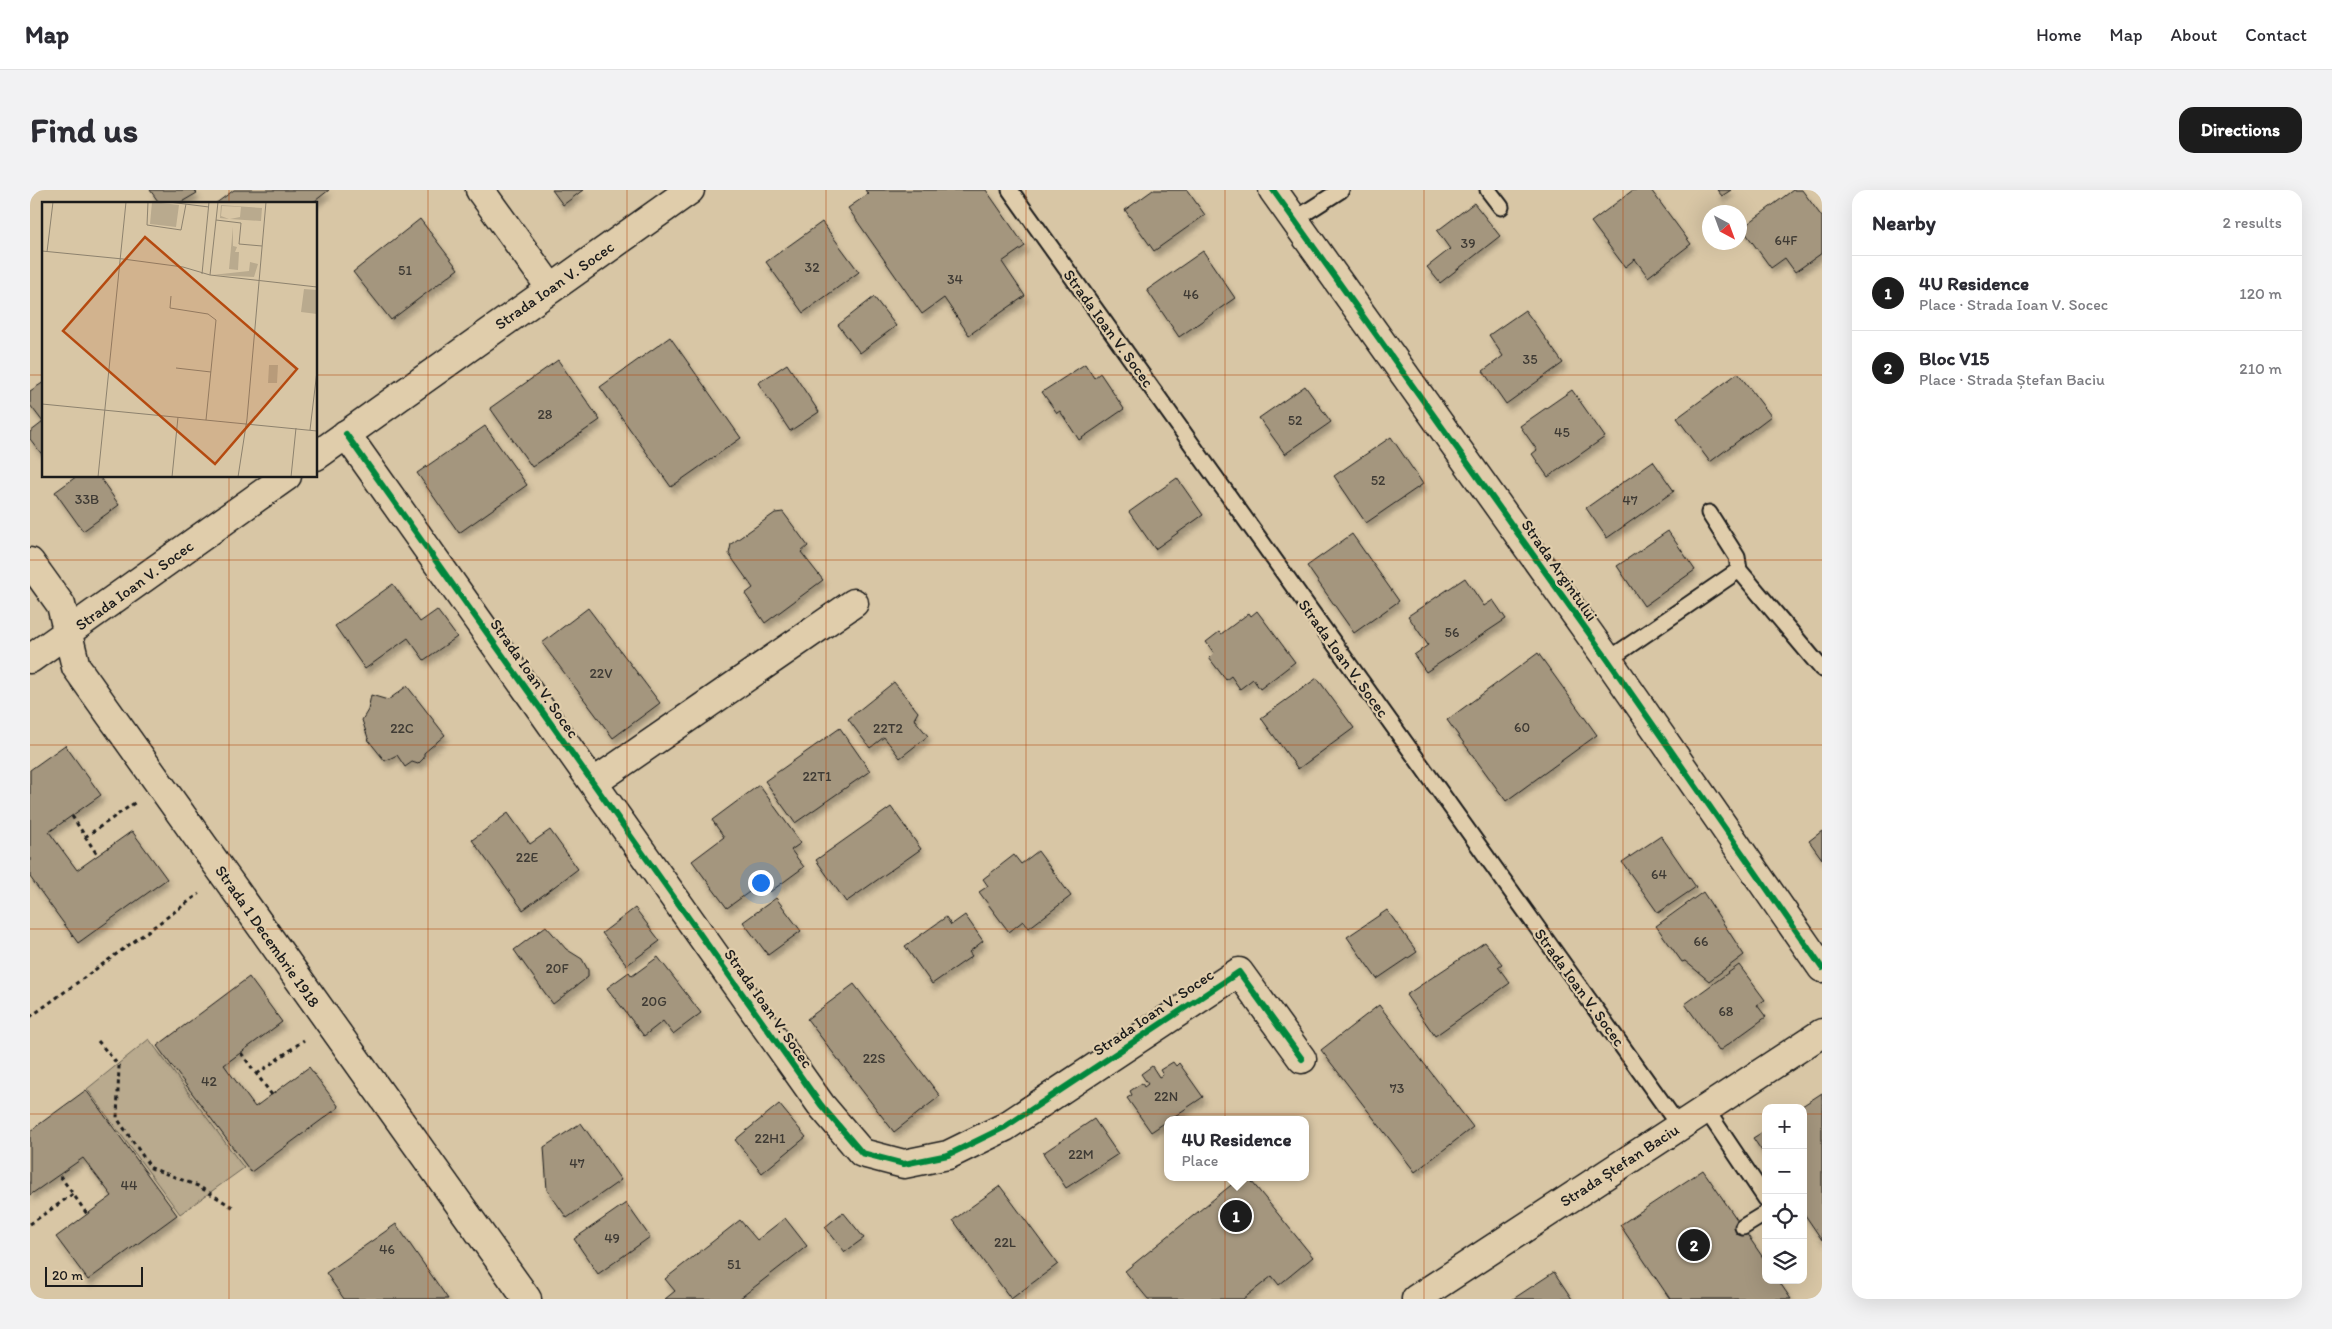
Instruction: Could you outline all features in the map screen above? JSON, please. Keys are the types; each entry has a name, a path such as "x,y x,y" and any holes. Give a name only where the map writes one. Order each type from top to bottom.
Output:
{"street":[{"path":"480,190 550,287"},
{"name":"Strada Ioan V. Socec","path":"318,455 550,287 690,190"},
{"name":"Strada Argintului","path":"1273,190 1608,660 1822,968"},
{"name":"Strada Ioan V. Socec","path":"346,434 821,1105 862,1153 904,1164 948,1155 1005,1127 1239,972 1302,1059"},
{"name":"Strada Ioan V. Socec","path":"30,659 284,478"},
{"name":"Strada 1 Decembrie 1918","path":"30,562 61,605 76,666 527,1299"},
{"path":"592,783 854,603"},
{"name":"Strada Ștefan Baciu","path":"1416,1299 1822,1033"}],"lane":[{"name":"Strada Ioan V. Socec","path":"1010,190 1679,1126"},
{"path":"1294,220 1341,190"},
{"path":"1488,190 1501,207"},
{"path":"1709,513 1737,557 1738,570 1822,669"},
{"path":"1608,660 1738,570"},
{"path":"1705,1108 1763,1194"},
{"path":"1742,1228 1762,1216"}],"path":[{"path":"85,837 161,785"},
{"path":"72,816 98,856"},
{"path":"30,1017 205,890"},
{"path":"257,1074 328,1021"},
{"path":"98,1041 120,1066 116,1118 151,1168 198,1186 234,1208"},
{"path":"241,1053 272,1095"},
{"path":"60,1176 87,1214"},
{"path":"30,1224 73,1194"}],"shaded area":[{"path":"149,1039 244,1168 180,1214 87,1089"}],"building":[{"path":"150,190 194,190 197,193 181,202 159,202"},
{"path":"234,190 329,190 314,202 218,202"},
{"path":"552,190 583,190 563,205"},
{"path":"865,190 986,190 1025,246 1002,262 1025,296 969,335 944,298 922,314 848,208 868,194"},
{"path":"1153,190 1187,190 1205,215 1154,251 1125,210"},
{"path":"1633,190 1651,190 1691,244 1648,277 1635,259 1625,267 1591,222"},
{"path":"1717,190 1731,190 1722,196"},
{"path":"1793,190 1802,190 1822,217 1822,253 1795,272 1785,258 1771,268 1747,235 1747,224"},
{"path":"1474,203 1500,236 1440,283 1427,267 1450,249 1437,231"},
{"path":"420,219 458,269 391,320 353,272"},
{"path":"822,222 859,272 803,313 766,262"},
{"path":"1203,251 1235,298 1179,337 1147,290"},
{"path":"874,297 896,326 860,353 838,325"},
{"path":"1525,310 1563,363 1506,404 1483,371 1503,356 1489,335"},
{"path":"670,337 741,438 671,487 600,387"},
{"path":"558,360 600,420 532,467 490,408"},
{"path":"787,364 819,412 790,431 758,383"},
{"path":"1085,364 1094,378 1100,373 1124,409 1079,440 1060,411 1057,413 1042,392"},
{"path":"1738,373 1771,416 1710,462 1677,418"},
{"path":"42,383 42,421 30,405 30,391"},
{"path":"1305,386 1331,422 1285,454 1259,418"},
{"path":"1572,390 1605,437 1548,477 1532,454 1537,450 1520,426"},
{"path":"42,423 42,454 30,439 30,432"},
{"path":"485,426 527,485 459,533 417,473"},
{"path":"1391,437 1423,484 1366,523 1334,476"},
{"path":"1653,461 1674,491 1607,538 1586,508"},
{"path":"74,478 100,478 119,505 83,531 55,492"},
{"path":"1177,478 1203,515 1155,549 1129,512"},
{"path":"783,512 808,546 801,552 823,580 765,623 745,594 753,588 729,554 731,544 775,513"},
{"path":"1668,531 1695,570 1644,606 1617,566"},
{"path":"1352,534 1399,601 1354,633 1307,566"},
{"path":"1465,578 1484,606 1493,600 1506,619 1426,672 1414,655 1428,645 1408,616"},
{"path":"393,584 420,622 437,610 457,637 424,660 408,638 365,669 335,626"},
{"path":"588,608 660,703 613,738 542,643"},
{"path":"1257,611 1295,662 1260,689 1253,679 1240,689 1231,676 1226,680 1209,658 1214,653 1206,642 1219,632 1221,634 1249,613 1251,616"},
{"path":"1538,653 1597,735 1506,801 1447,720"},
{"path":"1317,678 1354,728 1298,769 1261,718"},
{"path":"894,682 918,712 914,719 928,736 900,758 884,737 870,748 848,719"},
{"path":"407,686 445,735 424,753 424,758 418,764 412,762 405,767 397,755 385,761 369,741 362,720 368,710 371,695 388,700"},
{"path":"840,728 870,771 795,823 765,781"},
{"path":"65,745 101,795 49,832 77,870 132,831 167,879 78,943 30,877 30,770"},
{"path":"759,785 801,843 791,850 804,867 770,892 763,882 727,908 692,861 724,837 712,820"},
{"path":"891,807 921,849 846,902 816,860"},
{"path":"508,813 530,844 550,830 578,869 523,910 472,840"},
{"path":"1822,831 1822,859 1809,841"},
{"path":"1661,836 1696,887 1658,913 1622,862"},
{"path":"1038,851 1071,896 1029,928 1023,921 1009,932 979,892 988,886 983,879 1014,855 1021,864"},
{"path":"1703,892 1744,955 1709,981 1685,961 1682,962 1656,926"},
{"path":"776,898 801,931 768,955 743,922"},
{"path":"635,908 660,941 627,965 602,933"},
{"path":"1387,910 1417,952 1377,979 1347,937"},
{"path":"965,915 983,941 969,952 972,956 932,984 905,946 946,917 951,925"},
{"path":"546,926 566,949 582,959 588,970 588,977 553,1004 514,950"},
{"path":"1485,942 1502,964 1498,967 1510,983 1435,1036 1406,995"},
{"path":"658,957 701,1013 673,1034 663,1021 644,1036 607,988 629,972 632,976"},
{"path":"1739,965 1765,1000 1757,1005 1766,1017 1719,1051 1685,1004"},
{"path":"249,977 282,1022 224,1065 255,1107 309,1067 339,1107 251,1172 157,1046"},
{"path":"854,984 940,1096 894,1132 807,1019"},
{"path":"1379,1005 1473,1127 1415,1172 1321,1050"},
{"path":"1173,1062 1176,1066 1179,1063 1203,1097 1175,1116 1164,1116 1164,1123 1151,1132 1127,1098 1132,1095 1130,1091 1142,1083 1144,1087 1148,1084 1141,1074 1152,1066 1159,1077 1163,1075 1160,1070"},
{"path":"86,1090 177,1215 88,1280 56,1237 112,1196 83,1158 30,1195 30,1131"},
{"path":"1822,1093 1822,1240 1807,1218 1807,1104 1805,1104"},
{"path":"779,1104 806,1137 762,1173 735,1140"},
{"path":"1094,1119 1118,1154 1066,1188 1043,1153"},
{"path":"581,1123 621,1180 567,1218 547,1190 544,1147"},
{"path":"1762,1132 1762,1151 1753,1138"},
{"path":"1703,1170 1762,1256 1762,1284 1781,1284 1791,1299 1670,1299 1620,1225"},
{"path":"1236,1181 1251,1181 1313,1257 1279,1285 1272,1276 1243,1299 1148,1299 1125,1271"},
{"path":"1000,1186 1058,1264 1011,1299 953,1220"},
{"path":"626,1203 650,1237 598,1274 574,1239"},
{"path":"843,1212 864,1238 845,1252 825,1227"},
{"path":"785,1218 807,1246 739,1299 665,1299 675,1291 665,1279 740,1220 757,1240"},
{"path":"396,1224 448,1299 344,1299 326,1273"},
{"path":"1554,1272 1572,1299 1513,1299"}],"cycle path":[{"path":"1273,190 1608,660 1822,968"},
{"path":"346,434 821,1105 862,1153 904,1164 948,1155 1005,1127 1239,972 1302,1059"}],"place":[{"name":"4U Residence","path":"1236,1216"},
{"name":"Bloc V15","path":"1694,1245"}]}
